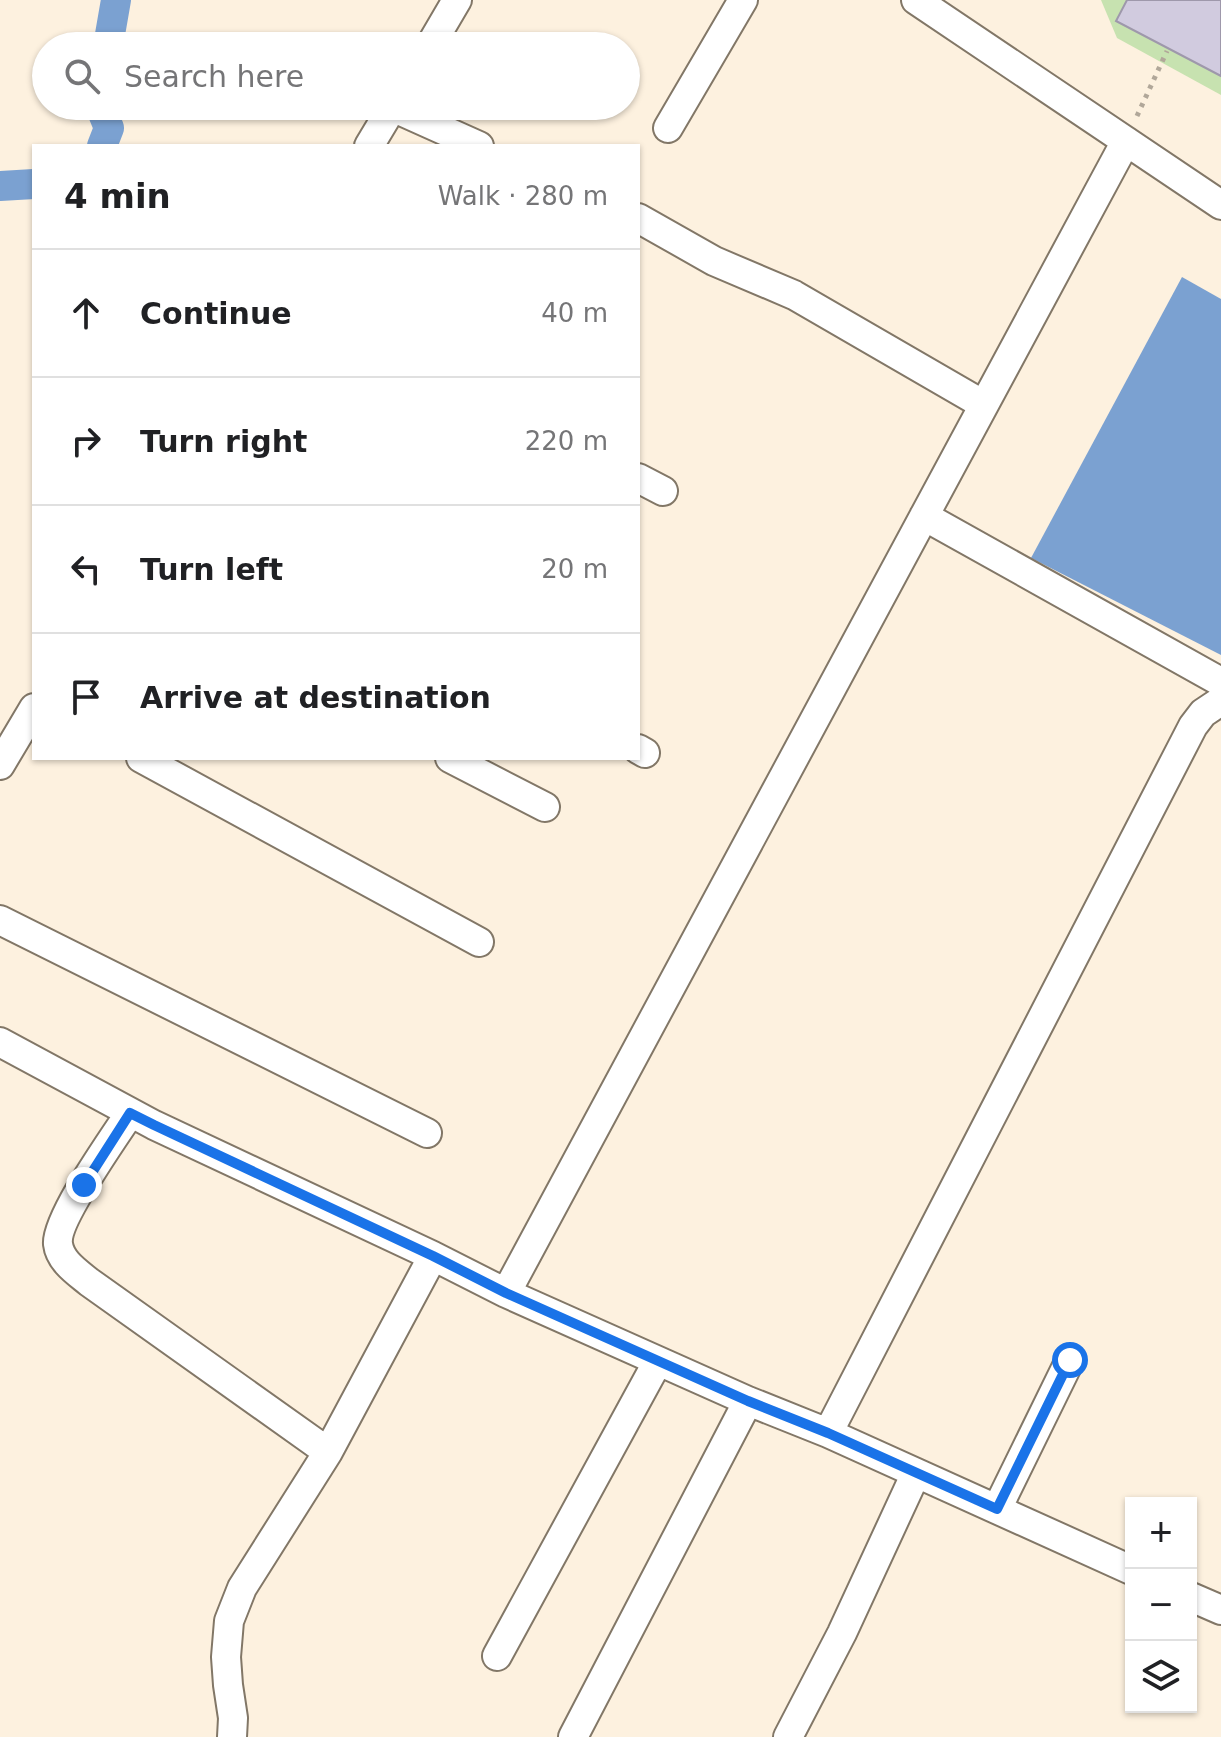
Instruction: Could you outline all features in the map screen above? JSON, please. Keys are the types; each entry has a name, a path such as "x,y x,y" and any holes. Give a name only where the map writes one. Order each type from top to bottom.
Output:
{"street":[{"path":"438,32 457,0"},
{"path":"668,128 743,0"},
{"path":"916,0 1221,205"},
{"path":"370,144 385,120"},
{"path":"422,120 475,144"},
{"path":"506,1293 1126,141"},
{"path":"640,219 714,261 794,295 984,405"},
{"path":"640,479 663,491"},
{"path":"924,516 1221,682"},
{"path":"828,1433 1193,726 1203,713 1221,701"},
{"path":"0,765 32,711"},
{"path":"145,760 479,942"},
{"path":"454,760 545,807"},
{"path":"0,920 427,1133"},
{"path":"0,1042 154,1125 506,1293 748,1401 828,1433 1129,1569"},
{"path":"130,1113 61,1224 58,1244 66,1262 89,1282 328,1452"},
{"path":"232,1737 233,1718 226,1657 229,1621 242,1588 328,1452 433,1256"},
{"path":"997,1509 1070,1360"},
{"path":"497,1656 658,1361"},
{"path":"573,1737 748,1401"},
{"path":"788,1737 842,1633 916,1473"},
{"path":"1197,1600 1221,1610"}],"path":[{"path":"1126,141 1167,51"}],"green space":[{"path":"1101,0 1221,0 1221,95 1117,38"}],"water":[{"path":"1182,277 1221,299 1221,655 1031,558"}],"building":[{"path":"1127,0 1221,0 1221,76 1116,21"}],"waterway":[{"path":"110,32 116,0"},
{"path":"103,144 109,128 106,120"},
{"path":"0,186 32,184"}],"route":[{"path":"84,1185 130,1113 506,1293 997,1509 1070,1360"}]}
